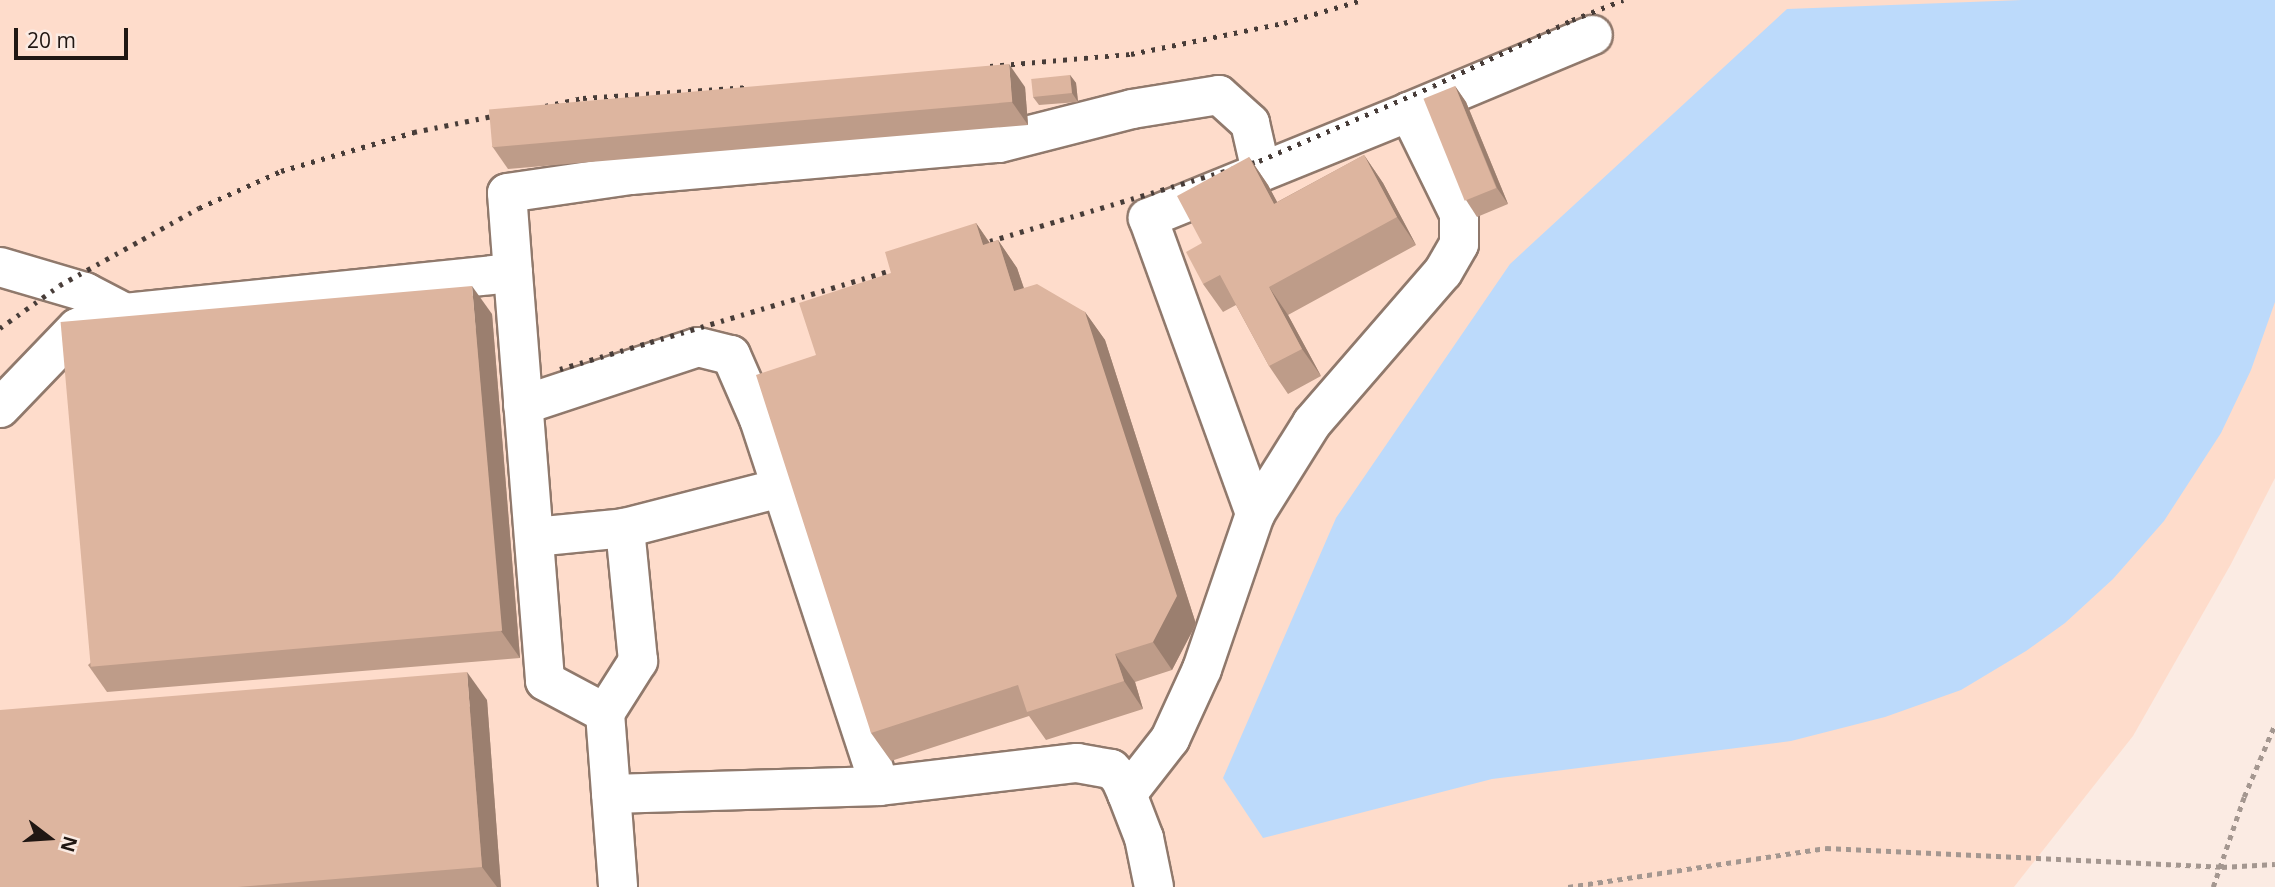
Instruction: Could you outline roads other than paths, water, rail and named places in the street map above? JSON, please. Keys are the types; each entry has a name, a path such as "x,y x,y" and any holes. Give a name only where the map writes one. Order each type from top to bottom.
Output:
{"lane":[{"path":"1255,514 1148,218 1593,35"},
{"path":"605,713 545,681 508,193 631,176 999,143 1132,109 1219,94 1250,122 1261,171"},
{"path":"1127,794 1170,739 1202,668 1255,514 1312,424 1443,272 1459,244 1459,214 1409,112"},
{"path":"0,267 85,292 125,313"},
{"path":"0,408 77,328 97,316 513,273"},
{"path":"523,405 698,347 732,355 759,419 880,786"},
{"path":"534,537 625,528 781,488"},
{"path":"618,887 605,713 638,662 625,528"},
{"path":"611,794 880,786 1094,764 1111,769 1120,778 1144,838 1154,887"}],"water":[{"path":"2022,0 2275,0 2275,302 2251,370 2221,433 2164,521 2113,579 2065,623 2026,651 1961,690 1885,717 1791,741 1492,779 1263,838 1223,778 1336,518 1510,264 1787,9"}],"railway":[{"path":"990,66 1131,54 1284,23 1362,0"},
{"path":"970,247 1259,161 1433,86 1572,20 1623,0"},
{"path":"545,106 583,98 750,87"},
{"path":"0,328 60,285 199,208 281,171 414,132 507,113"},
{"path":"560,369 909,265"}]}
